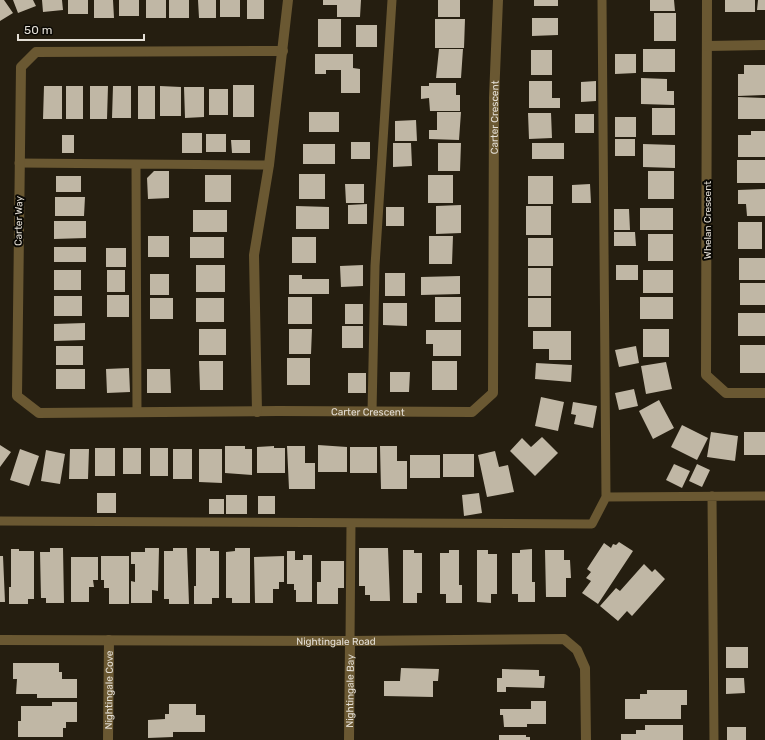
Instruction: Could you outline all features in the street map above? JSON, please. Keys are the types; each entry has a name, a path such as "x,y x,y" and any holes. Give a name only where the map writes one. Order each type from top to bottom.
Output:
{"street":[{"path":"257,412 254,255 269,165 288,0"},
{"name":"Carter Crescent","path":"257,412 472,412 493,393 494,98 498,0"},
{"name":"Whelan Crescent","path":"707,0 706,375 726,393 765,393"},
{"path":"707,46 765,46"},
{"name":"Carter Way","path":"257,412 39,413 17,396 21,67 36,52 283,51"},
{"name":"Nightingale Road","path":"0,640 350,642 564,639 577,650 585,668 586,740"},
{"name":"Nightingale Cove","path":"108,740 109,640"},
{"name":"Nightingale Bay","path":"349,740 350,642"}],"lane":[{"path":"372,412 375,266 392,0"},
{"path":"0,521 592,524 606,497 602,0"},
{"path":"19,163 269,165"},
{"path":"136,164 137,412"},
{"path":"712,496 714,740"},
{"path":"606,497 765,496"},
{"path":"350,642 351,523"}],"building":[{"path":"0,0 4,0 13,13 0,21"},
{"path":"13,0 33,0 36,6 18,13"},
{"path":"42,0 62,0 63,10 43,12"},
{"path":"68,0 88,0 88,14 68,14"},
{"path":"94,0 113,0 114,18 94,18"},
{"path":"119,0 139,0 139,16 119,16"},
{"path":"146,0 166,0 166,18 146,18"},
{"path":"169,0 189,0 189,18 169,18"},
{"path":"198,0 216,0 216,18 199,18"},
{"path":"220,0 240,0 240,17 220,17"},
{"path":"247,0 264,0 264,19 247,19"},
{"path":"323,0 361,0 360,17 337,17 337,5 323,5"},
{"path":"438,0 460,0 460,17 438,17"},
{"path":"534,0 558,0 558,6 534,6"},
{"path":"650,0 674,0 675,11 650,11"},
{"path":"725,0 755,0 755,12 725,12"},
{"path":"758,0 765,0 765,10 757,10"},
{"path":"654,13 676,13 676,41 654,41"},
{"path":"532,18 558,18 558,35 532,36"},
{"path":"318,19 341,19 341,47 318,47"},
{"path":"435,19 465,19 464,48 435,48"},
{"path":"356,25 377,25 377,47 356,47"},
{"path":"439,49 463,49 461,78 436,78"},
{"path":"643,49 675,49 675,72 643,72"},
{"path":"531,50 552,50 552,75 531,75"},
{"path":"315,54 353,54 353,68 360,69 360,93 341,93 341,70 326,70 326,74 315,74"},
{"path":"615,54 636,54 636,73 615,74"},
{"path":"744,65 765,65 765,95 738,96 738,74 744,74"},
{"path":"641,78 667,79 667,91 674,91 674,105 641,104"},
{"path":"529,81 552,81 552,98 560,98 560,108 529,108"},
{"path":"596,81 596,101 581,102 581,82"},
{"path":"429,83 456,83 456,95 460,95 460,111 430,111 429,98 421,99 421,86 429,86"},
{"path":"233,85 254,85 254,117 233,117"},
{"path":"44,86 62,86 62,119 43,119"},
{"path":"66,86 83,86 83,119 66,119"},
{"path":"90,86 108,86 107,119 90,119"},
{"path":"113,86 131,86 131,118 112,118"},
{"path":"138,86 155,86 155,119 138,119"},
{"path":"160,86 181,87 181,116 160,116"},
{"path":"184,87 204,87 204,117 185,118"},
{"path":"209,89 228,89 228,115 209,115"},
{"path":"738,97 765,98 765,119 738,119"},
{"path":"652,108 675,108 675,135 652,135"},
{"path":"309,112 339,112 339,132 309,132"},
{"path":"437,112 461,112 459,140 429,139 429,130 437,130"},
{"path":"528,113 551,113 552,138 529,139"},
{"path":"575,114 594,114 594,133 575,133"},
{"path":"615,117 636,117 636,137 615,137"},
{"path":"416,120 417,141 395,141 395,121"},
{"path":"751,131 765,131 765,157 738,157 738,135 751,135"},
{"path":"182,133 202,133 202,153 182,153"},
{"path":"206,134 226,134 226,152 206,152"},
{"path":"62,135 74,135 74,153 62,153"},
{"path":"615,139 635,139 635,156 615,156"},
{"path":"231,140 250,140 250,153 232,153"},
{"path":"351,142 370,142 370,159 351,159"},
{"path":"393,143 411,143 412,166 393,167"},
{"path":"438,143 461,143 460,171 438,171"},
{"path":"532,143 564,143 564,159 532,159"},
{"path":"303,144 335,144 335,164 303,164"},
{"path":"643,144 675,145 675,168 643,167"},
{"path":"737,160 765,160 765,183 737,183"},
{"path":"154,171 169,171 169,198 148,199 147,178"},
{"path":"648,171 674,171 674,199 648,199"},
{"path":"299,174 325,174 325,199 299,199"},
{"path":"205,175 231,175 231,202 205,202"},
{"path":"428,175 453,175 453,203 428,203"},
{"path":"56,176 81,176 81,192 56,192"},
{"path":"528,176 553,176 553,204 528,204"},
{"path":"345,184 364,184 364,203 346,203"},
{"path":"590,184 591,203 572,203 572,185"},
{"path":"765,189 765,216 747,216 746,204 738,204 738,190"},
{"path":"55,197 85,197 84,216 55,216"},
{"path":"367,204 367,224 348,224 348,205"},
{"path":"461,205 461,233 436,234 436,206"},
{"path":"296,206 329,207 329,229 296,229"},
{"path":"526,206 551,206 551,235 526,235"},
{"path":"386,207 404,207 404,226 386,226"},
{"path":"640,208 673,208 673,230 640,230"},
{"path":"614,209 629,209 630,230 614,230"},
{"path":"193,210 227,210 227,232 193,232"},
{"path":"54,221 86,221 86,238 54,239"},
{"path":"738,222 762,222 762,249 738,249"},
{"path":"614,232 635,232 636,246 614,246"},
{"path":"648,234 673,234 673,261 648,261"},
{"path":"148,236 169,236 169,257 148,257"},
{"path":"429,236 453,236 452,264 429,264"},
{"path":"190,237 224,237 224,258 190,258"},
{"path":"292,237 316,237 316,263 292,263"},
{"path":"528,238 553,238 553,266 528,266"},
{"path":"54,247 86,247 86,262 54,262"},
{"path":"106,248 126,248 126,267 106,267"},
{"path":"739,258 765,258 765,280 739,280"},
{"path":"196,265 225,265 225,292 196,292"},
{"path":"363,265 363,286 341,287 340,266"},
{"path":"616,265 638,265 638,280 616,280"},
{"path":"528,268 551,268 551,296 528,296"},
{"path":"54,270 81,270 81,290 54,290"},
{"path":"107,270 125,270 125,292 107,292"},
{"path":"643,270 673,270 673,293 643,293"},
{"path":"385,273 405,273 405,296 385,296"},
{"path":"150,274 169,274 169,295 150,295"},
{"path":"289,275 302,275 302,279 329,279 329,294 289,294"},
{"path":"460,276 460,294 421,295 421,277"},
{"path":"740,283 765,283 765,305 740,305"},
{"path":"107,295 129,295 129,317 107,317"},
{"path":"54,296 82,296 82,316 54,316"},
{"path":"288,297 312,297 312,324 288,324"},
{"path":"435,297 461,297 461,322 435,322"},
{"path":"640,297 673,297 673,319 640,319"},
{"path":"150,298 173,298 173,319 150,319"},
{"path":"196,298 224,298 224,322 196,322"},
{"path":"528,298 551,298 551,327 528,327"},
{"path":"383,303 407,303 407,326 383,325"},
{"path":"345,304 363,304 363,324 345,324"},
{"path":"738,313 765,313 765,336 738,336"},
{"path":"85,323 85,340 54,341 54,324"},
{"path":"342,326 363,326 363,348 342,348"},
{"path":"199,329 226,329 226,355 199,355"},
{"path":"289,329 312,329 311,354 289,354"},
{"path":"643,329 669,329 669,357 643,357"},
{"path":"426,330 461,330 461,356 433,356 433,344 426,344"},
{"path":"533,331 571,331 571,360 549,360 549,349 533,349"},
{"path":"740,345 765,345 765,373 740,373"},
{"path":"56,346 83,346 83,365 56,365"},
{"path":"636,346 639,363 619,367 615,350"},
{"path":"287,358 310,358 310,385 287,385"},
{"path":"199,361 223,361 223,390 200,390"},
{"path":"432,361 457,361 457,390 432,390"},
{"path":"666,362 672,389 646,394 641,366"},
{"path":"536,363 572,365 571,382 535,379"},
{"path":"129,368 130,392 107,393 106,369"},
{"path":"56,369 85,369 85,389 56,389"},
{"path":"147,369 170,369 171,393 147,393"},
{"path":"390,372 410,372 409,392 390,392"},
{"path":"348,373 366,373 366,393 348,393"},
{"path":"634,389 638,406 619,410 615,393"},
{"path":"541,397 564,402 558,431 535,426"},
{"path":"659,400 674,428 653,439 639,411"},
{"path":"573,402 597,406 593,428 574,424 576,415 571,414"},
{"path":"682,425 708,438 697,460 671,447"},
{"path":"711,432 738,436 735,461 707,457"},
{"path":"744,432 765,432 765,455 744,455"},
{"path":"542,437 558,453 535,476 510,451 522,438 531,447"},
{"path":"0,445 11,452 0,467"},
{"path":"318,445 347,447 347,472 318,472"},
{"path":"225,446 245,446 245,449 252,449 252,475 225,473"},
{"path":"274,446 274,448 285,448 285,473 257,473 257,447"},
{"path":"287,446 305,446 305,463 315,463 315,489 289,489"},
{"path":"380,446 397,446 397,461 407,461 407,489 381,489"},
{"path":"350,447 377,447 377,473 350,473"},
{"path":"95,448 115,448 115,476 95,476"},
{"path":"123,448 141,448 141,474 123,474"},
{"path":"150,448 168,448 168,476 150,476"},
{"path":"20,449 39,456 29,486 10,480"},
{"path":"70,449 89,449 88,479 69,479"},
{"path":"173,449 192,449 192,479 173,479"},
{"path":"199,449 222,449 222,483 199,482"},
{"path":"46,450 65,454 60,484 41,481"},
{"path":"495,451 499,467 508,465 514,492 487,497 478,455"},
{"path":"443,454 474,454 474,477 443,477"},
{"path":"410,455 440,455 440,478 410,478"},
{"path":"674,464 690,471 682,488 666,480"},
{"path":"697,464 710,470 702,487 689,481"},
{"path":"97,493 116,493 116,513 97,513"},
{"path":"479,493 482,513 464,516 462,495"},
{"path":"226,495 247,495 247,514 226,514"},
{"path":"258,496 275,496 275,514 258,514"},
{"path":"209,499 224,499 224,514 209,514"},
{"path":"619,542 633,551 598,604 582,593 591,581 586,578 591,572 587,569 604,543 611,548 613,544 616,545"},
{"path":"50,548 63,548 64,603 46,603 46,598 41,598 40,552 50,552"},
{"path":"145,548 159,548 158,591 152,590 152,603 131,603 131,581 135,582 135,564 131,564 131,552 145,552"},
{"path":"173,548 187,548 189,604 169,604 169,599 164,599 164,551 173,551"},
{"path":"196,548 210,548 210,551 219,551 219,598 212,598 212,604 194,604 194,586 196,586"},
{"path":"235,548 250,548 250,603 232,603 232,598 226,598 226,552 235,551"},
{"path":"359,548 388,548 390,601 370,601 370,595 365,595 365,586 359,586"},
{"path":"11,549 19,549 19,551 34,551 34,599 28,599 28,604 9,604 9,587 11,587"},
{"path":"532,549 532,582 535,582 535,602 518,602 518,594 512,594 512,553 520,553 520,550"},
{"path":"403,550 414,550 414,553 422,553 422,593 417,593 417,603 403,603"},
{"path":"449,550 459,550 459,585 462,585 462,603 446,603 446,594 440,594 440,553 449,553"},
{"path":"477,550 488,550 488,554 497,554 497,594 491,594 491,603 477,602"},
{"path":"545,550 564,550 564,560 570,560 571,578 566,578 566,597 546,597"},
{"path":"287,551 295,551 295,560 303,560 303,555 312,555 312,602 296,602 296,590 294,590 294,584 287,584"},
{"path":"0,556 3,556 5,602 0,602"},
{"path":"101,556 129,556 129,604 109,604 109,588 104,588 104,580 101,580"},
{"path":"284,556 284,582 279,582 279,589 273,589 273,603 255,603 254,557"},
{"path":"71,557 98,557 98,580 93,580 94,587 89,587 89,602 71,602"},
{"path":"321,561 344,561 344,588 338,588 338,604 317,604 317,582 321,582"},
{"path":"644,564 652,572 655,569 665,579 632,616 627,611 618,621 600,606 616,588 620,591"},
{"path":"726,647 748,647 748,668 726,668"},
{"path":"13,663 59,663 59,672 62,672 62,679 77,679 77,698 37,698 37,694 16,694 17,679 13,679"},
{"path":"401,668 439,669 438,681 433,681 433,697 384,696 384,681 400,681"},
{"path":"502,669 539,670 539,676 545,676 544,688 506,687 506,692 497,692 497,678 502,678"},
{"path":"726,678 744,678 745,693 726,694"},
{"path":"647,690 687,690 687,705 681,705 681,719 625,719 625,699 640,699 640,694 647,694"},
{"path":"531,701 546,701 546,724 527,724 527,727 504,727 503,715 500,715 500,709 531,709"},
{"path":"52,702 77,702 77,722 66,722 66,728 63,728 63,737 18,737 18,721 21,721 21,706 52,706"},
{"path":"169,704 196,704 196,715 205,715 205,732 173,732 173,737 148,738 148,720 165,719 165,714 169,714"},
{"path":"645,725 683,725 683,740 621,740 621,734 636,734 636,730 645,730"},
{"path":"727,727 746,727 746,740 727,740"},
{"path":"499,735 526,735 526,737 530,737 530,740 499,740"}]}
